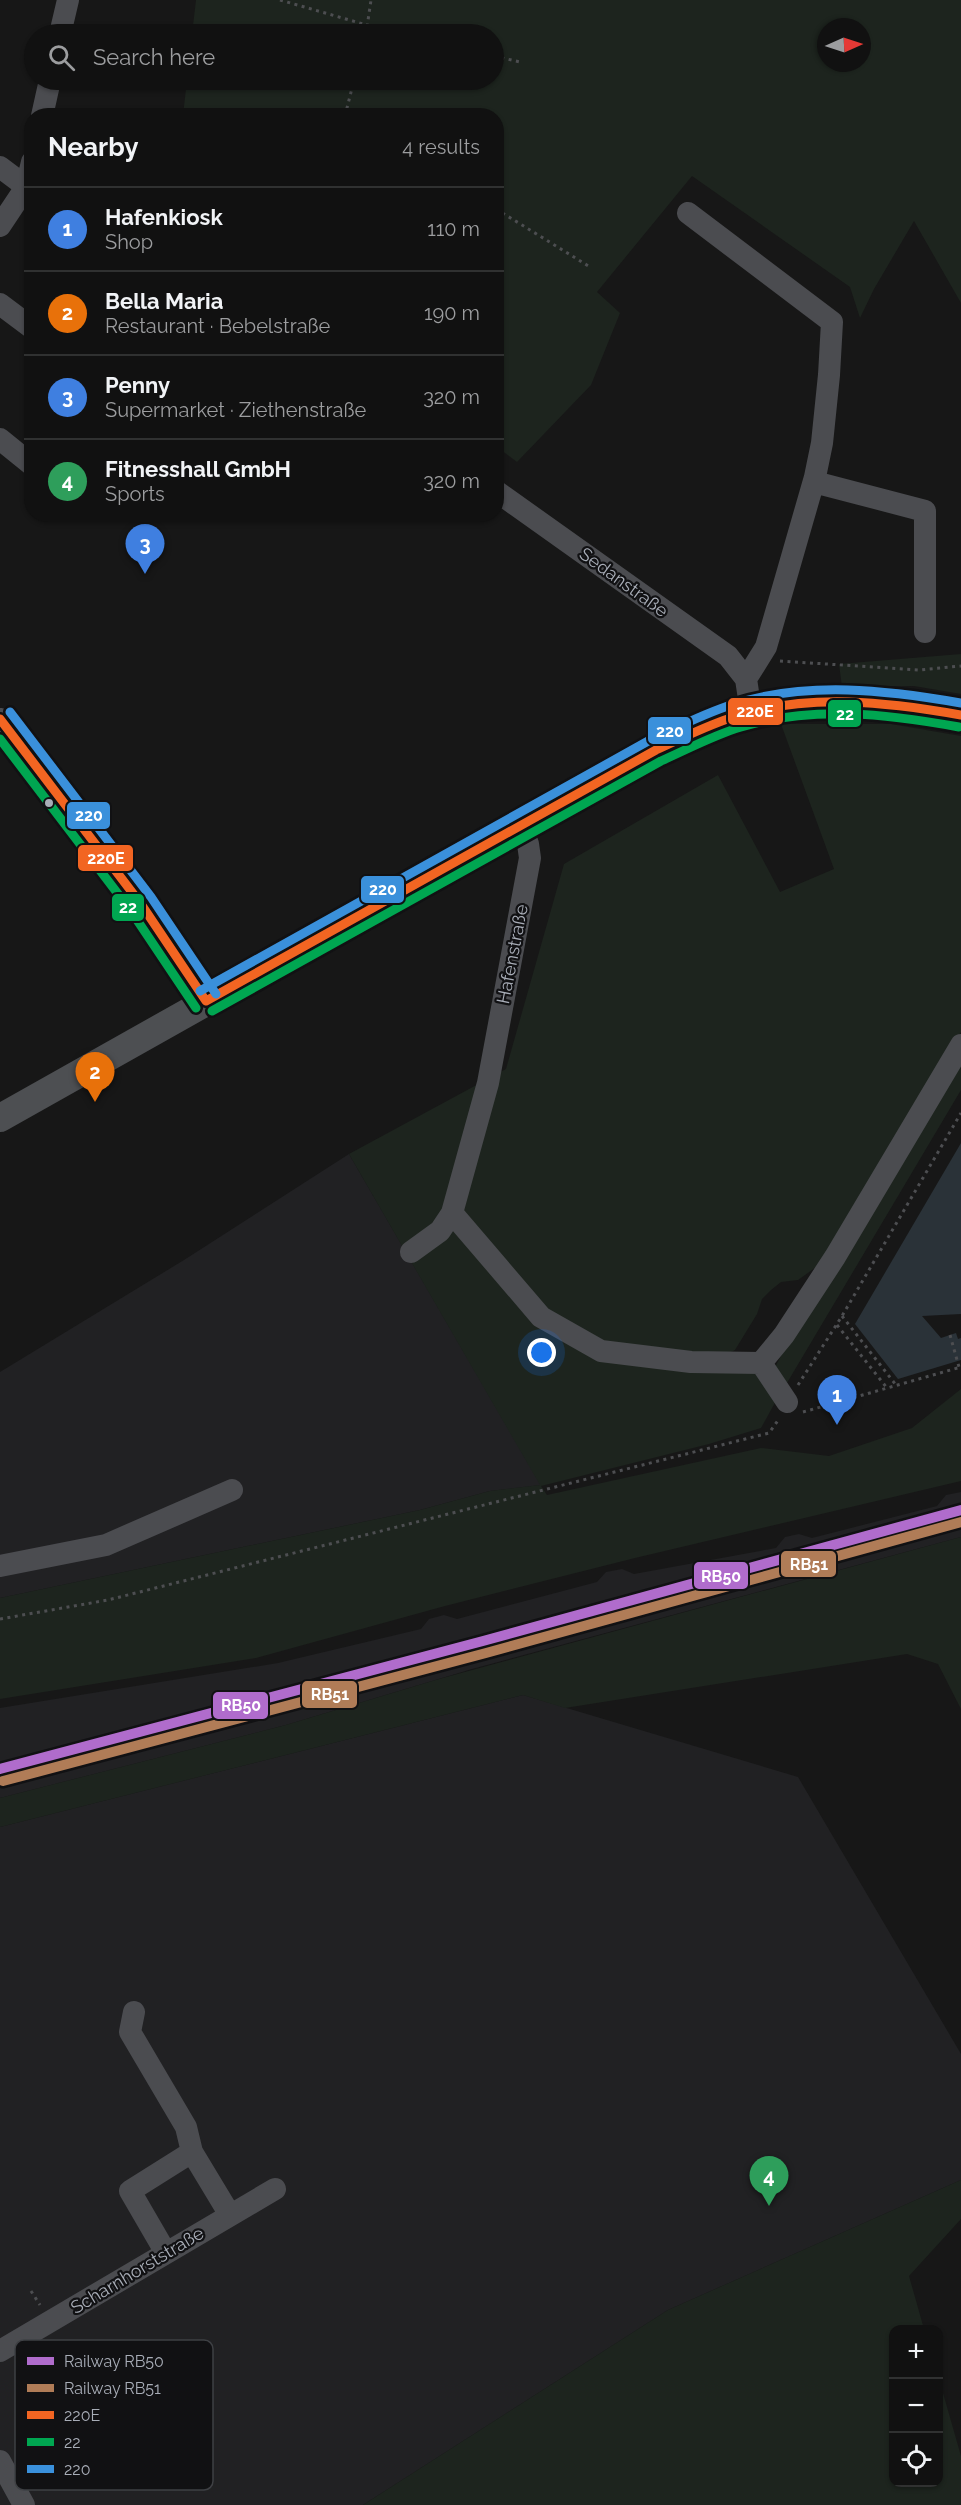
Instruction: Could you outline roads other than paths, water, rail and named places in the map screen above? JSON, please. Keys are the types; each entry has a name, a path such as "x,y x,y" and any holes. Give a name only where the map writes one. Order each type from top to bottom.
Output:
{"main road":[{"path":"0,1118 656,750 695,732 751,712 808,704 889,703 961,715"}],"street":[{"path":"62,24 68,0"},
{"path":"44,108 48,90"},
{"path":"0,167 24,185"},
{"path":"0,226 24,195"},
{"path":"688,213 832,322 822,443 814,482 766,647 751,671"},
{"path":"0,304 24,322"},
{"path":"0,439 24,458"},
{"path":"814,482 925,511 925,632"},
{"name":"Sedanstraße","path":"504,497 751,671 751,712"},
{"path":"0,719 141,904 206,1001"},
{"name":"Hafenstraße","path":"453,1213 488,1083 530,858 528,843 521,825"},
{"path":"761,1364 784,1335 835,1257 961,1045"},
{"path":"411,1252 440,1231 453,1213 541,1317 601,1351 691,1362 761,1364"},
{"path":"761,1364 789,1413"},
{"path":"0,1566 106,1545 232,1490"},
{"path":"134,2012 130,2032 186,2127 192,2152 231,2215"},
{"path":"166,2253 129,2191 192,2152"},
{"name":"Scharnhorststraße","path":"19,2340 275,2189"},
{"name":"Scharnhorststraße","path":"0,2351 15,2342"},
{"path":"0,2461 15,2488"},
{"path":"16,2490 24,2505"}],"rail line":[{"name":"RB50","path":"0,1769 483,1641 961,1510"},
{"name":"RB51","path":"3,1781 486,1653 961,1522"}],"place":[{"name":"Penny","path":"145,574"},
{"name":"Bella Maria","path":"95,1102"},
{"name":"Hafenkiosk","path":"837,1425"},
{"name":"Fitnesshall GmbH","path":"769,2206"}]}
